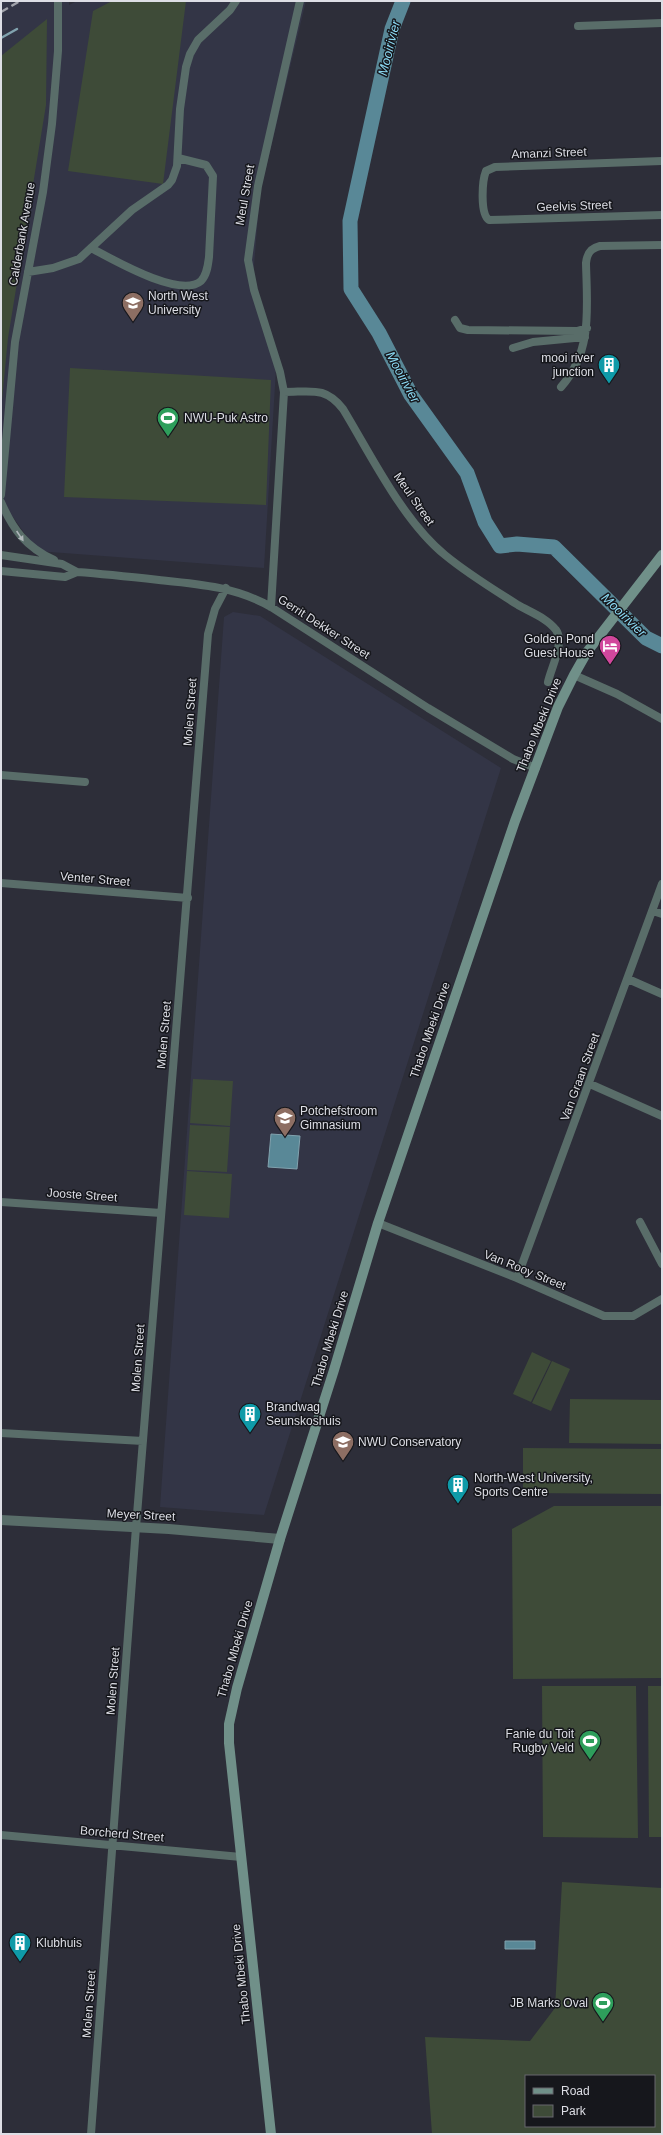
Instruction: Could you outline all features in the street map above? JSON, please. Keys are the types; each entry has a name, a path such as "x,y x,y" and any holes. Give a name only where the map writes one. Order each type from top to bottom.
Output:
{"main road":[{"name":"Thabo Mbeki Drive","path":"271,2134 228,1743 229,1724 237,1688 280,1538 334,1370 378,1223 515,821 558,707 574,675 587,652 662,555"}],"street":[{"path":"28,272 67,264 79,258 132,210 168,185 175,173 178,158 180,109 186,67 190,54 198,40 230,10 236,1"},
{"name":"Meul Street","path":"271,608 284,392 280,372 254,290 248,260 258,186 300,1"},
{"name":"Calderbank Avenue","path":"1,495 15,342 43,192 53,118 58,51 58,3"},
{"path":"578,26 662,23"},
{"path":"91,248 167,283 185,286 196,284 202,280 205,275 209,257 212,176 206,165 178,158"},
{"name":"Amanzi Street","path":"486,218 484,213 484,180 486,171 489,168 662,161"},
{"name":"Geelvis Street","path":"486,218 493,220 662,215"},
{"path":"561,387 572,374 587,328 586,258 591,250 600,246 662,245"},
{"path":"455,320 460,328 468,330 577,331 587,328"},
{"path":"513,348 533,342 585,337"},
{"name":"Meul Street","path":"284,392 324,392 334,398 412,520 432,542 475,578 544,620 556,630 559,645 548,682"},
{"path":"1,502 7,516 25,543 37,552 62,564"},
{"name":"Gerrit Dekker Street","path":"1,555 62,564 76,572 226,588 251,597 271,608 428,708 513,759 536,768"},
{"name":"Gerrit Dekker Street","path":"1,571 64,577 76,572"},
{"name":"Molen Street","path":"92,2134 136,1527 188,898 208,634 215,609 226,588"},
{"path":"574,675 617,694 662,719"},
{"path":"1,775 85,782"},
{"name":"Venter Street","path":"1,883 188,898"},
{"name":"Van Graan Street","path":"518,1278 662,884"},
{"path":"653,911 662,914"},
{"path":"628,979 662,994"},
{"path":"590,1084 662,1116"},
{"name":"Jooste Street","path":"1,1202 161,1213"},
{"path":"640,1222 662,1264"},
{"name":"Van Rooy Street","path":"378,1223 518,1278 604,1316 633,1316 662,1299"},
{"path":"1,1434 144,1441"},
{"name":"Meyer Street","path":"1,1520 136,1527 280,1538"},
{"name":"Borcherd Street","path":"1,1835 113,1844 241,1857"}],"shaded area":[{"name":"North West University","path":"1,1 69,1 69,5 77,1 306,1 260,193 253,278 276,369 264,568 37,551 13,517 1,516"},
{"name":"Potchefstroom Gimnasium","path":"233,612 260,616 501,768 264,1515 160,1507 224,617"},
{"path":"271,1134 300,1136 297,1169 268,1167"},
{"path":"505,1941 535,1941 535,1949 505,1949"}],"green space":[{"path":"112,1 186,1 163,184 68,171 93,11"},
{"path":"47,19 46,105 8,338 1,410 1,56"},
{"name":"NWU-Puk Astro","path":"70,368 271,380 266,505 64,497"},
{"path":"193,1079 233,1081 230,1126 190,1123"},
{"path":"190,1125 230,1127 227,1172 187,1170"},
{"path":"187,1171 232,1174 229,1218 184,1215"},
{"path":"532,1352 551,1361 531,1402 513,1394"},
{"path":"552,1361 570,1369 551,1411 532,1403"},
{"path":"570,1399 662,1400 662,1444 569,1443"},
{"path":"523,1448 662,1449 662,1494 523,1493"},
{"path":"554,1506 662,1506 662,1678 513,1679 512,1529"},
{"name":"Fanie du Toit Rugby Veld","path":"542,1686 636,1686 638,1838 543,1837"},
{"path":"648,1686 662,1686 662,1837 649,1837"},
{"name":"JB Marks Oval","path":"562,1882 662,1888 662,2134 432,2134 425,2037 530,2041 555,2008"}],"waterway":[{"name":"Mooirivier","path":"403,1 392,29 350,221 351,289 379,333 411,395 467,473 485,522 500,546 517,544 554,547 646,638 662,646"},
{"path":"1,38 17,29"}],"railway":[{"path":"1,12 20,1"}],"place":[{"name":"North West University","path":"133,322"},
{"name":"mooi river junction","path":"609,384"},
{"name":"NWU-Puk Astro","path":"168,438"},
{"name":"Golden Pond Guest House","path":"610,666"},
{"name":"Potchefstroom Gimnasium","path":"285,1138"},
{"name":"Brandwag Seunskoshuis","path":"250,1434"},
{"name":"NWU Conservatory","path":"343,1462"},
{"name":"North-West University, Sports Centre","path":"458,1504"},
{"name":"Fanie du Toit Rugby Veld","path":"590,1760"},
{"name":"Klubhuis","path":"20,1962"},
{"name":"JB Marks Oval","path":"603,2022"}]}
